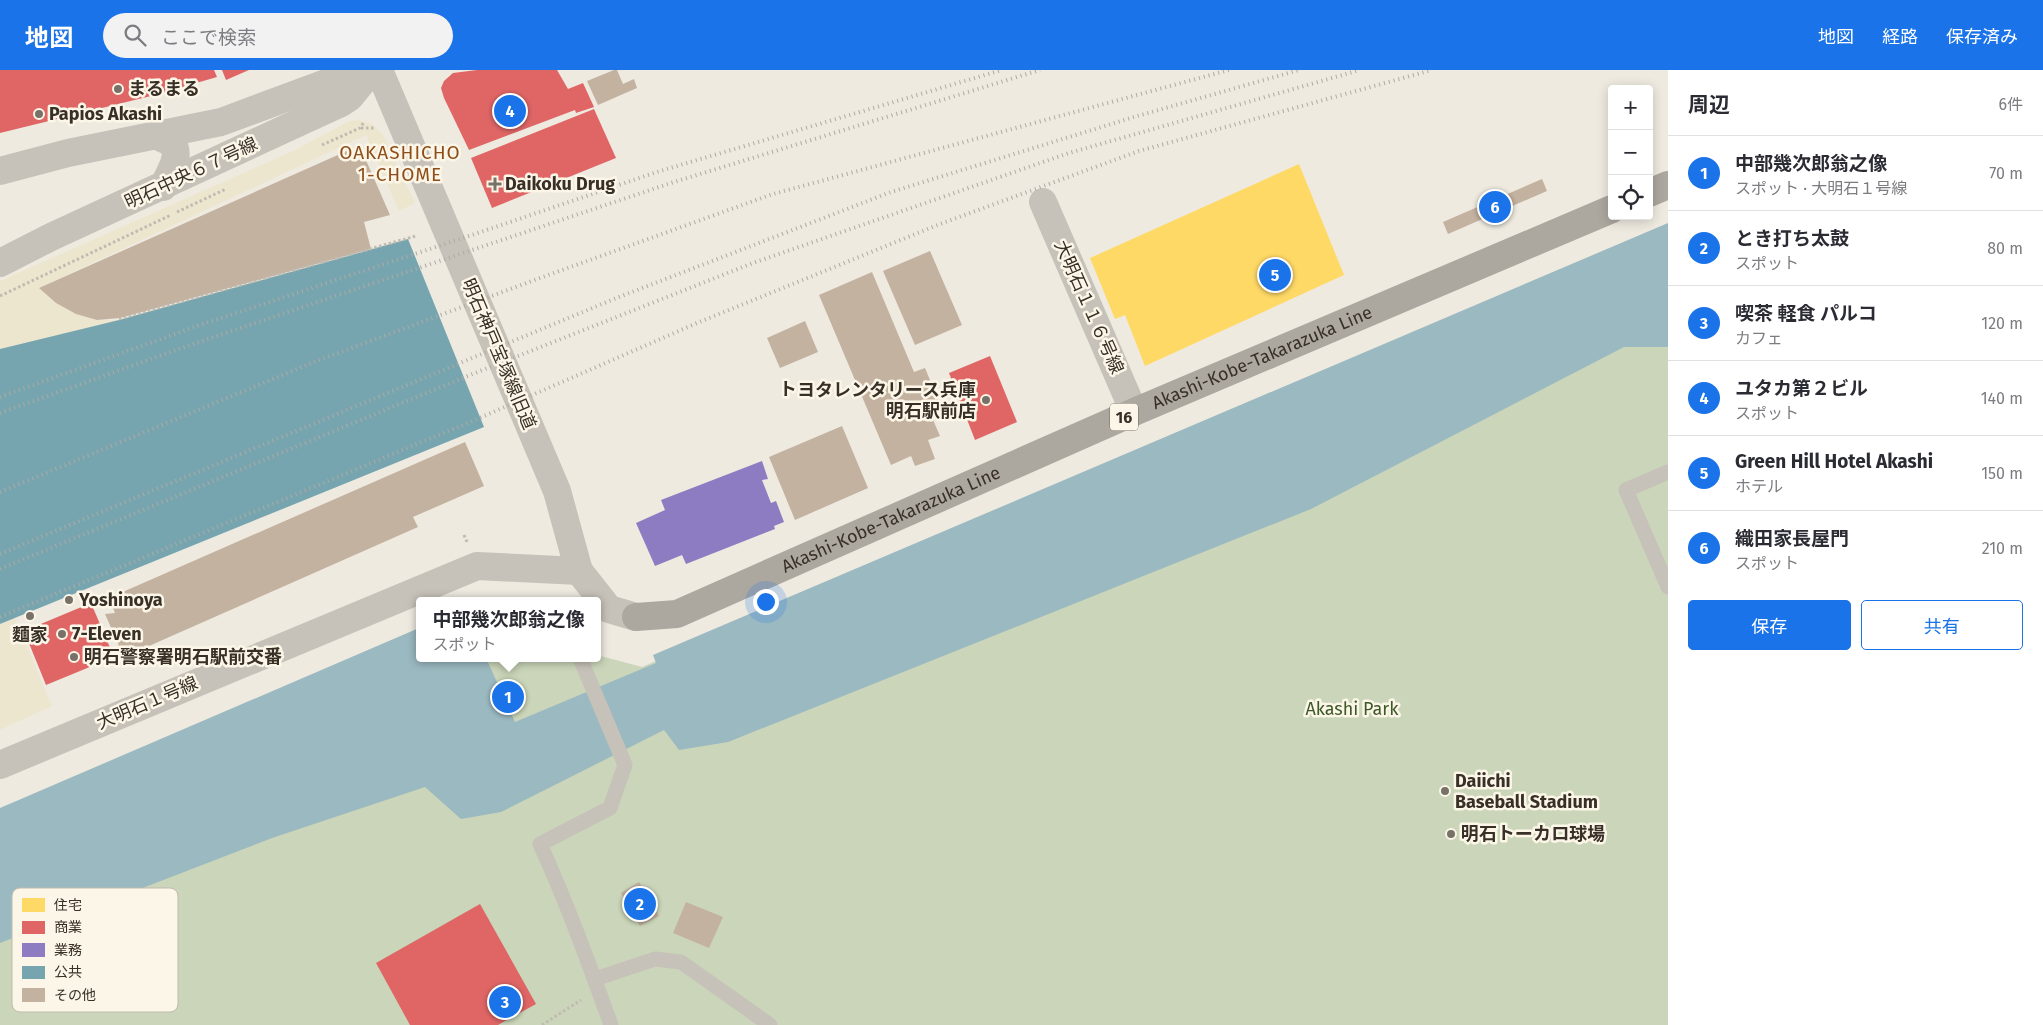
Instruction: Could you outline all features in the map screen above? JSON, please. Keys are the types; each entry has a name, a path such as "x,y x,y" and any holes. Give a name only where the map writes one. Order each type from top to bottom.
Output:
{"main road":[{"path":"1653,191 1668,185"},
{"name":"Akashi-Kobe-Takarazuka Line","path":"636,617 678,614 1134,412 1608,211"}],"street":[{"name":"明石中央６７号線","path":"0,171 68,153 221,122 361,70"},
{"name":"明石中央６７号線","path":"0,263 51,237 163,187 341,103 350,97 372,70"},
{"name":"明石神戸宝塚線旧道","path":"379,70 557,491 579,571 599,597"},
{"path":"155,135 171,143 175,150 174,163 163,187"},
{"name":"大明石１１６号線","path":"1043,202 1134,412"},
{"name":"大明石１号線","path":"0,765 477,566 579,571"},
{"name":"明石神戸宝塚線旧道","path":"601,600 609,610 636,617"}],"lane":[{"path":"1668,472 1626,490 1668,587"},
{"path":"582,662 625,765 610,808 540,844 564,897 597,984 610,1025"},
{"path":"597,984 656,959 681,962 770,1025"}],"path":[{"path":"360,128 365,122"},
{"path":"317,147 360,128 377,128"},
{"path":"0,296 229,188"},
{"path":"119,319 416,236"},
{"path":"542,1025 597,984"}],"green space":[{"name":"Akashi Park","path":"1668,229 1668,1025 0,1025 0,817 416,659 416,662 601,662 601,656 642,667"}],"shaded area":[{"path":"359,120 372,124 382,133 415,203 399,211 366,135 39,288 56,303 76,314 97,320 119,320 0,349 0,281 295,150 349,121"},
{"path":"15,618 52,706 0,730 0,624"}],"water":[{"path":"1668,223 1668,347 1624,347 1311,509 728,742 679,750 664,730 501,812 461,819 425,787 272,838 142,888 12,888 12,938 0,943 0,808 416,629 416,662 488,662 515,722 656,663 653,655"}],"building: 住宅":[{"path":"1299,164 1344,275 1145,366 1125,315 1115,319 1090,258"}],"building: 商業":[{"name":"Papios Akashi","path":"0,70 214,70 217,77 155,95 0,133"},
{"path":"222,70 249,70 226,80"},
{"path":"477,70 557,70 568,89 583,83 594,107 576,113 575,110 469,150 441,88 444,81 453,73"},
{"path":"594,109 616,158 492,208 471,158"},
{"path":"990,356 1017,422 975,440 949,373"},
{"path":"91,603 114,657 46,685 24,631"},
{"path":"480,904 536,1004 498,1025 410,1025 376,963"}],"building: 業務":[{"path":"762,461 768,479 762,480 771,503 776,501 784,522 774,526 775,529 686,564 682,555 655,566 636,523 665,510 661,500"}],"building: 公共":[{"path":"408,239 484,427 0,624 0,349 119,320"}],"building: その他":[{"path":"617,70 623,84 634,79 637,88 598,105 587,81"},
{"path":"349,150 356,161 365,158 390,215 364,222 371,249 120,318 97,320 76,314 56,303 39,288"},
{"path":"1542,179 1547,191 1448,234 1443,222"},
{"path":"930,251 962,325 915,345 883,271"},
{"path":"872,272 914,372 925,368 942,409 930,413 940,436 928,440 935,459 915,466 911,456 891,465 819,295"},
{"path":"805,321 818,352 780,368 767,338"},
{"path":"842,426 868,488 795,520 769,457"},
{"path":"465,442 484,486 413,517 418,527 124,657 105,614 115,613 109,598"},
{"path":"639,882 659,916 640,926 621,893"},
{"path":"686,902 723,917 709,948 673,933"}],"railway":[{"path":"0,397 197,326 660,171 1002,70"},
{"path":"0,413 193,344 674,182 1040,70"},
{"path":"0,492 314,362 773,194 1229,70"},
{"path":"0,554 619,297 891,192 1134,117 1299,70"},
{"path":"0,569 465,377 753,263 1069,153 1360,70"},
{"path":"0,617 475,420 697,323 940,224 1139,151 1432,70"}],"place":[{"name":"まるまる","path":"118,89"},
{"name":"ユタカ第２ビル","path":"510,111"},
{"name":"Papios Akashi","path":"39,114"},
{"name":"Daikoku Drug","path":"495,184"},
{"name":"織田家長屋門","path":"1495,207"},
{"name":"Green Hill Hotel Akashi","path":"1275,275"},
{"name":"トヨタレンタリース兵庫 明石駅前店","path":"986,400"},
{"name":"Yoshinoya","path":"69,600"},
{"name":"麵家","path":"30,616"},
{"name":"7-Eleven","path":"62,634"},
{"name":"明石警察署明石駅前交番","path":"74,657"},
{"name":"中部幾次郎翁之像","path":"508,697"},
{"name":"Daiichi Baseball Stadium","path":"1445,791"},
{"name":"明石トーカロ球場","path":"1451,834"},
{"name":"とき打ち太鼓","path":"640,904"},
{"name":"喫茶 軽食 パルコ","path":"505,1002"}],"district":[{"name":"OAKASHICHO 1-CHOME","path":"400,163"}]}
